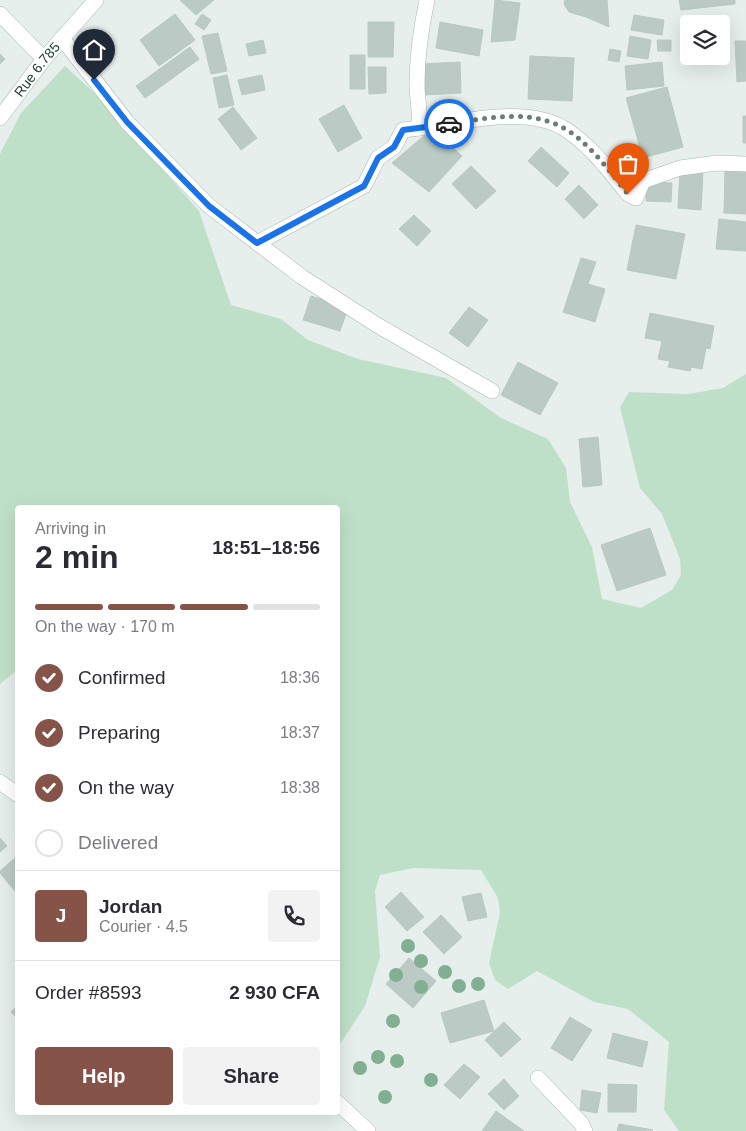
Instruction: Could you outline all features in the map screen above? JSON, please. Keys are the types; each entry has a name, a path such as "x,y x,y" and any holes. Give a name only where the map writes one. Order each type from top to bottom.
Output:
{"street":[{"name":"Rue 6.785","path":"0,118 44,59 96,0"},
{"path":"419,128 417,85 419,47 427,0"},
{"path":"0,14 44,59"},
{"path":"62,38 127,122 209,206 302,278 377,326 492,391"},
{"path":"257,243 364,186 378,158 394,147 403,130 482,119 521,117 544,119 567,130 574,136 589,149 628,194 636,198 644,182 680,168 717,162 746,164"},
{"path":"0,782 15,793"},
{"path":"538,1078 581,1123 585,1131"},
{"path":"340,1105 368,1131"}],"green space":[{"path":"65,66 103,101 199,211 231,305 281,319 308,340 358,359 446,378 501,418 548,439 566,468 570,502 592,547 602,599 641,608 672,590 681,575 680,559 662,514 640,488 620,407 629,392 688,394 723,388 746,374 746,1131 679,1131 664,1110 669,1042 628,1009 594,1002 537,971 508,989 495,980 489,963 500,913 498,898 481,870 413,868 380,875 375,891 380,957 365,1006 340,1044 340,505 15,505 15,672 0,684 0,154 21,113"}],"building":[{"path":"180,0 214,0 196,15"},
{"path":"495,0 520,3 515,40 491,42"},
{"path":"565,0 607,0 609,27 569,12 564,4"},
{"path":"679,0 735,0 735,4 681,10"},
{"path":"175,14 195,40 159,66 140,40"},
{"path":"202,14 211,20 204,30 195,24"},
{"path":"634,15 664,20 662,35 631,30"},
{"path":"368,22 394,22 393,57 368,57"},
{"path":"440,22 483,30 479,56 436,48"},
{"path":"218,33 227,71 211,74 202,36"},
{"path":"630,36 651,40 648,59 627,56"},
{"path":"263,40 266,53 249,56 246,44"},
{"path":"657,40 671,40 671,51 658,51"},
{"path":"735,41 746,41 746,81 737,82"},
{"path":"190,47 199,59 145,98 136,86"},
{"path":"610,49 621,51 619,62 608,60"},
{"path":"0,54 5,59 0,64"},
{"path":"350,55 365,55 365,89 350,89"},
{"path":"530,56 574,58 572,101 528,99"},
{"path":"460,62 461,93 423,95 422,64"},
{"path":"662,62 664,86 627,90 625,66"},
{"path":"368,67 386,67 386,93 369,94"},
{"path":"227,75 234,105 219,108 213,78"},
{"path":"262,75 265,90 242,95 238,80"},
{"path":"667,87 683,147 643,158 626,98"},
{"path":"344,105 362,138 338,152 319,119"},
{"path":"233,107 257,138 241,150 218,119"},
{"path":"743,116 746,116 746,143 743,143"},
{"path":"432,129 462,156 429,192 392,163"},
{"path":"541,147 569,173 557,187 528,161"},
{"path":"471,166 496,191 476,209 452,184"},
{"path":"680,170 703,171 701,210 678,208"},
{"path":"725,170 746,170 746,214 724,213"},
{"path":"646,182 672,183 671,202 646,201"},
{"path":"579,185 598,205 584,219 565,199"},
{"path":"414,215 431,231 417,246 399,229"},
{"path":"719,219 746,222 746,251 716,249"},
{"path":"636,225 685,234 676,279 627,270"},
{"path":"581,258 596,262 588,284 605,289 595,322 563,312"},
{"path":"311,296 348,308 340,331 303,320"},
{"path":"469,307 488,320 468,347 449,333"},
{"path":"650,313 714,326 710,349 706,348 702,369 691,367 690,371 668,367 670,361 658,359 662,341 645,338"},
{"path":"518,362 558,383 540,415 501,395"},
{"path":"598,437 602,485 583,487 579,439"},
{"path":"650,528 666,575 617,591 601,545"},
{"path":"0,838 7,846 0,852"},
{"path":"15,858 15,891 0,873"},
{"path":"401,892 424,917 407,931 385,907"},
{"path":"481,893 487,917 468,921 462,897"},
{"path":"441,915 462,937 444,954 423,932"},
{"path":"409,958 436,981 413,1008 386,984"},
{"path":"484,1000 494,1031 450,1043 441,1013"},
{"path":"15,1008 15,1016 11,1012"},
{"path":"570,1017 592,1030 572,1061 551,1048"},
{"path":"504,1022 521,1039 501,1057 485,1040"},
{"path":"613,1033 648,1042 642,1067 607,1058"},
{"path":"464,1064 480,1077 460,1099 444,1085"},
{"path":"504,1079 519,1096 504,1110 488,1094"},
{"path":"608,1084 637,1085 636,1112 608,1112"},
{"path":"582,1090 601,1093 597,1113 580,1110"},
{"path":"496,1111 524,1131 482,1131"},
{"path":"619,1124 653,1130 617,1131"}],"way so far":[{"path":"449,124 482,119 521,117 544,119 567,130 589,149 628,194"}],"route":[{"path":"94,80 127,122 209,206 257,243 364,186 378,158 394,147 403,130 449,124"}]}
